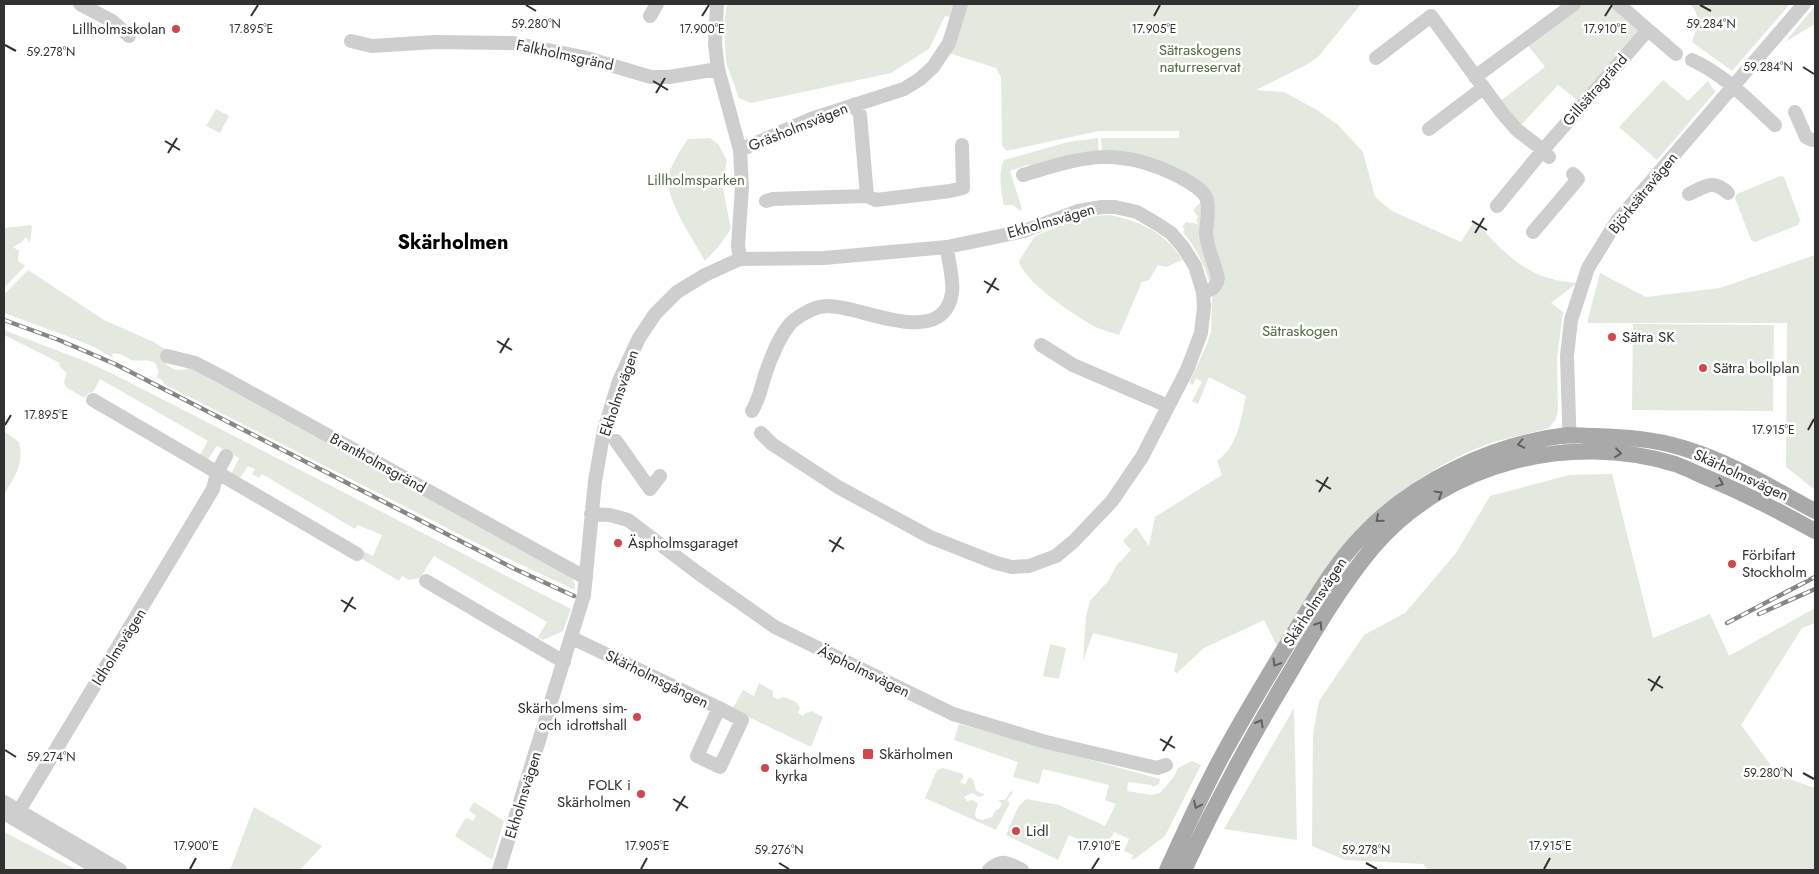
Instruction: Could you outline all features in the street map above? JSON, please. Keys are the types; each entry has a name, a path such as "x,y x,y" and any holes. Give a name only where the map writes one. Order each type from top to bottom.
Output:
{"main road":[{"name":"Skärholmsvägen","path":"1167,870 1207,784 1241,721 1338,563 1378,519 1401,501 1442,476 1482,456 1517,445 1569,443 1622,437 1681,447 1738,470 1815,511"},
{"name":"Skärholmsvägen","path":"1184,870 1267,711 1334,601 1374,546 1406,515 1429,499 1471,477 1569,443 1675,464 1729,486 1815,532"}],"street":[{"path":"80,4 112,21 129,36"},
{"path":"650,16 657,4"},
{"path":"717,4 716,44 718,69 740,150 742,188 738,246 740,259"},
{"name":"Gräsholmsvägen","path":"740,150 811,119 904,90 920,79 941,56 954,30 961,4"},
{"path":"1429,129 1479,82 1574,4"},
{"path":"1618,4 1676,54"},
{"name":"Björksätravägen","path":"1569,443 1567,356 1571,320 1588,268 1617,221 1804,4"},
{"path":"1376,58 1432,16 1479,82 1517,130 1546,153"},
{"name":"Gillsätragränd","path":"1497,206 1546,153 1648,30"},
{"name":"Falkholmsgränd","path":"351,40 372,46 434,42 513,43 583,57 651,76 669,77 718,69"},
{"path":"1692,60 1711,69 1733,86 1775,125"},
{"name":"Gräsholmsvägen","path":"855,104 860,115 867,196"},
{"path":"1795,112 1806,137 1814,143"},
{"path":"766,201 773,199 867,196 876,200 964,188 962,144"},
{"path":"1023,175 1068,161 1092,157 1114,157 1130,158 1156,165 1187,180 1203,193 1207,200 1206,235 1218,278 1212,290 1203,292"},
{"path":"1533,232 1578,179 1573,174"},
{"path":"1689,194 1711,184 1720,185 1728,193"},
{"name":"Ekholmsvägen","path":"499,870 584,595 594,481 604,430 619,382 639,338 656,314 677,292 714,270 740,259 824,258 947,247 1024,231 1078,211 1096,207 1115,207 1137,212 1159,224 1171,233 1183,247 1195,266 1203,292 1203,322 1198,344 1187,370 1142,457 1112,501 1074,541 1056,556 1029,566 1012,567 996,563 930,537 838,487 772,444 761,433"},
{"path":"752,411 758,402 765,376 776,348 792,322 804,314 826,306 846,308 904,322 922,323 938,317 944,312 949,304 952,291 947,247"},
{"path":"1041,345 1073,364 1168,406"},
{"name":"Brantholmsgränd","path":"167,356 195,362 586,578"},
{"path":"93,400 357,554"},
{"path":"616,441 650,489 660,476"},
{"name":"Idholmsvägen","path":"12,815 213,489 217,472 226,456"},
{"name":"Äspholmsvägen","path":"591,514 610,515 628,520 698,573 775,627 953,714 1055,744 1157,768 1166,765"},
{"path":"426,581 564,662"},
{"name":"Skärholmsgången","path":"572,638 719,708 742,720 720,767 697,756 719,708"},
{"path":"4,802 12,815 100,870"},
{"path":"12,815 120,870"},
{"path":"989,870 997,863 1006,862 1022,870"}],"green space":[{"name":"Sätraskogen","path":"727,4 1361,4 1318,57 1256,90 1284,92 1317,110 1338,125 1363,152 1375,197 1392,211 1461,242 1475,220 1508,255 1527,269 1552,279 1577,283 1551,303 1563,312 1557,358 1558,411 1556,419 1549,428 1491,443 1463,454 1424,476 1387,503 1354,533 1331,560 1307,598 1279,650 1264,620 1204,648 1177,673 1174,671 1178,654 1093,633 1083,661 1086,616 1090,601 1109,580 1116,566 1131,550 1123,541 1136,527 1149,546 1155,517 1222,475 1217,461 1230,448 1234,440 1246,396 1209,377 1198,404 1192,401 1202,382 1196,378 1193,385 1189,383 1207,344 1211,331 1212,297 1217,293 1207,191 1102,154 1101,138 1179,138 1179,131 1099,131 1006,151 1002,145 1001,77 996,68 949,53 961,19 945,16 929,49 891,73 751,103 739,98 726,62 724,24"},
{"path":"1579,4 1613,4 1641,32 1581,103 1558,85 1520,126 1499,102 1545,67 1526,43"},
{"path":"1690,4 1790,4 1732,71 1692,42 1697,27 1697,18"},
{"path":"1815,6 1815,24 1785,42"},
{"path":"1663,80 1688,101 1708,81 1715,92 1657,160 1619,127"},
{"path":"216,109 229,116 220,133 206,126"},
{"name":"Lillholmsparken","path":"710,138 719,145 727,161 722,184 731,229 705,261 677,211 669,190 668,181 672,165 688,139"},
{"path":"1098,138 1099,154 1035,167 1027,165 1010,171 1022,209 1020,211 1013,205 1004,205 1001,176 1004,160 1068,142"},
{"path":"1780,176 1784,177 1800,220 1798,225 1755,242 1751,240 1735,198 1737,194"},
{"path":"1201,202 1212,276 1210,284 1199,256 1183,232 1185,229 1182,227 1186,222 1198,224 1196,221 1198,217 1193,210"},
{"path":"1109,215 1141,224 1151,229 1176,250 1182,260 1166,267 1158,265 1149,280 1142,282 1119,335 1085,321 1063,306 1039,288 1023,269 1019,261 1035,236 1072,221"},
{"path":"31,225 30,243 26,237 22,242 13,247 19,251 18,261 25,266 4,288 4,228"},
{"path":"1815,255 1815,490 1786,467 1787,323 1587,323 1600,273 1646,297 1720,288"},
{"path":"28,270 104,320 154,342 167,350 164,361 170,367 178,370 194,368 571,576 575,584 575,590 492,551 164,384 162,380 156,377 159,372 156,365 148,360 132,360 118,354 112,354 113,358 94,347 4,313 4,295"},
{"name":"Sätra bollplan","path":"1633,324 1774,325 1773,411 1632,410"},
{"path":"4,330 87,362 115,375 571,609 563,631 543,640 538,637 547,622 434,556 420,578 409,580 402,576 399,581 359,557 363,551 373,556 382,535 358,525 355,529 262,474 259,478 252,474 255,469 248,466 238,481 230,476 239,458 217,446 206,462 198,458 208,441 100,379 93,392 84,398 66,387 64,382 67,373 59,366 60,363 4,335"},
{"path":"4,431 19,442 20,450 18,469 5,493"},
{"path":"1612,474 1653,638 1710,614 1729,656 1815,608 1815,623 1802,628 1741,725 1778,775 1815,788 1815,870 1428,870 1423,864 1345,860 1312,846 1313,734 1319,701 1364,635 1405,613 1456,553 1490,496 1569,475"},
{"path":"1050,644 1066,648 1059,679 1043,676"},
{"path":"759,683 773,691 773,697 778,699 784,697 796,702 800,708 798,713 803,716 812,711 823,717 811,747 734,710 733,708 743,690 754,696"},
{"path":"1294,708 1297,840 1224,829"},
{"path":"959,724 1160,779 1159,784 1152,787 1152,785 1128,782 1127,791 1151,795 1160,793 1173,778 1178,768 1192,761 1201,765 1165,836 1136,858 1131,860 1133,855 1124,851 1129,839 1114,832 1104,851 1069,835 1058,860 1006,835 1018,807 1026,799 1059,805 1105,826 1116,804 1105,800 1109,785 1043,769 1039,784 1013,777 1018,762 954,740"},
{"path":"943,768 963,774 960,782 966,785 970,777 974,781 976,791 985,795 979,797 972,793 964,797 967,801 973,800 978,804 975,813 976,818 982,820 992,817 1002,804 998,800 1005,800 1011,791 1013,792 1007,800 1010,803 996,830 925,798 937,770"},
{"path":"474,802 504,821 492,860 455,836 465,819 473,821 476,816 469,810"},
{"path":"254,807 322,846 300,870 230,870"},
{"path":"4,832 77,870 4,870"}],"railway":[{"path":"4,320 59,340 115,364 515,569 574,596"},
{"path":"1727,623 1815,577"},
{"path":"1759,614 1815,589"}],"place":[{"name":"Lillholmsskolan","path":"176,29"},
{"name":"Sätra SK","path":"1612,337"},
{"name":"Sätra bollplan","path":"1703,368"},
{"name":"Äspholmsgaraget","path":"618,543"},
{"name":"Förbifart Stockholm","path":"1732,564"},
{"name":"Skärholmens sim- och idrottshall","path":"637,717"},
{"name":"Skärholmen","path":"868,754"},
{"name":"Skärholmens kyrka","path":"765,768"},
{"name":"FOLK i Skärholmen","path":"641,794"},
{"name":"Lidl","path":"1016,831"}],"district":[{"name":"Skärholmen","path":"453,242"}],"park label":[{"name":"Sätraskogens naturreservat","path":"1200,58"}]}
